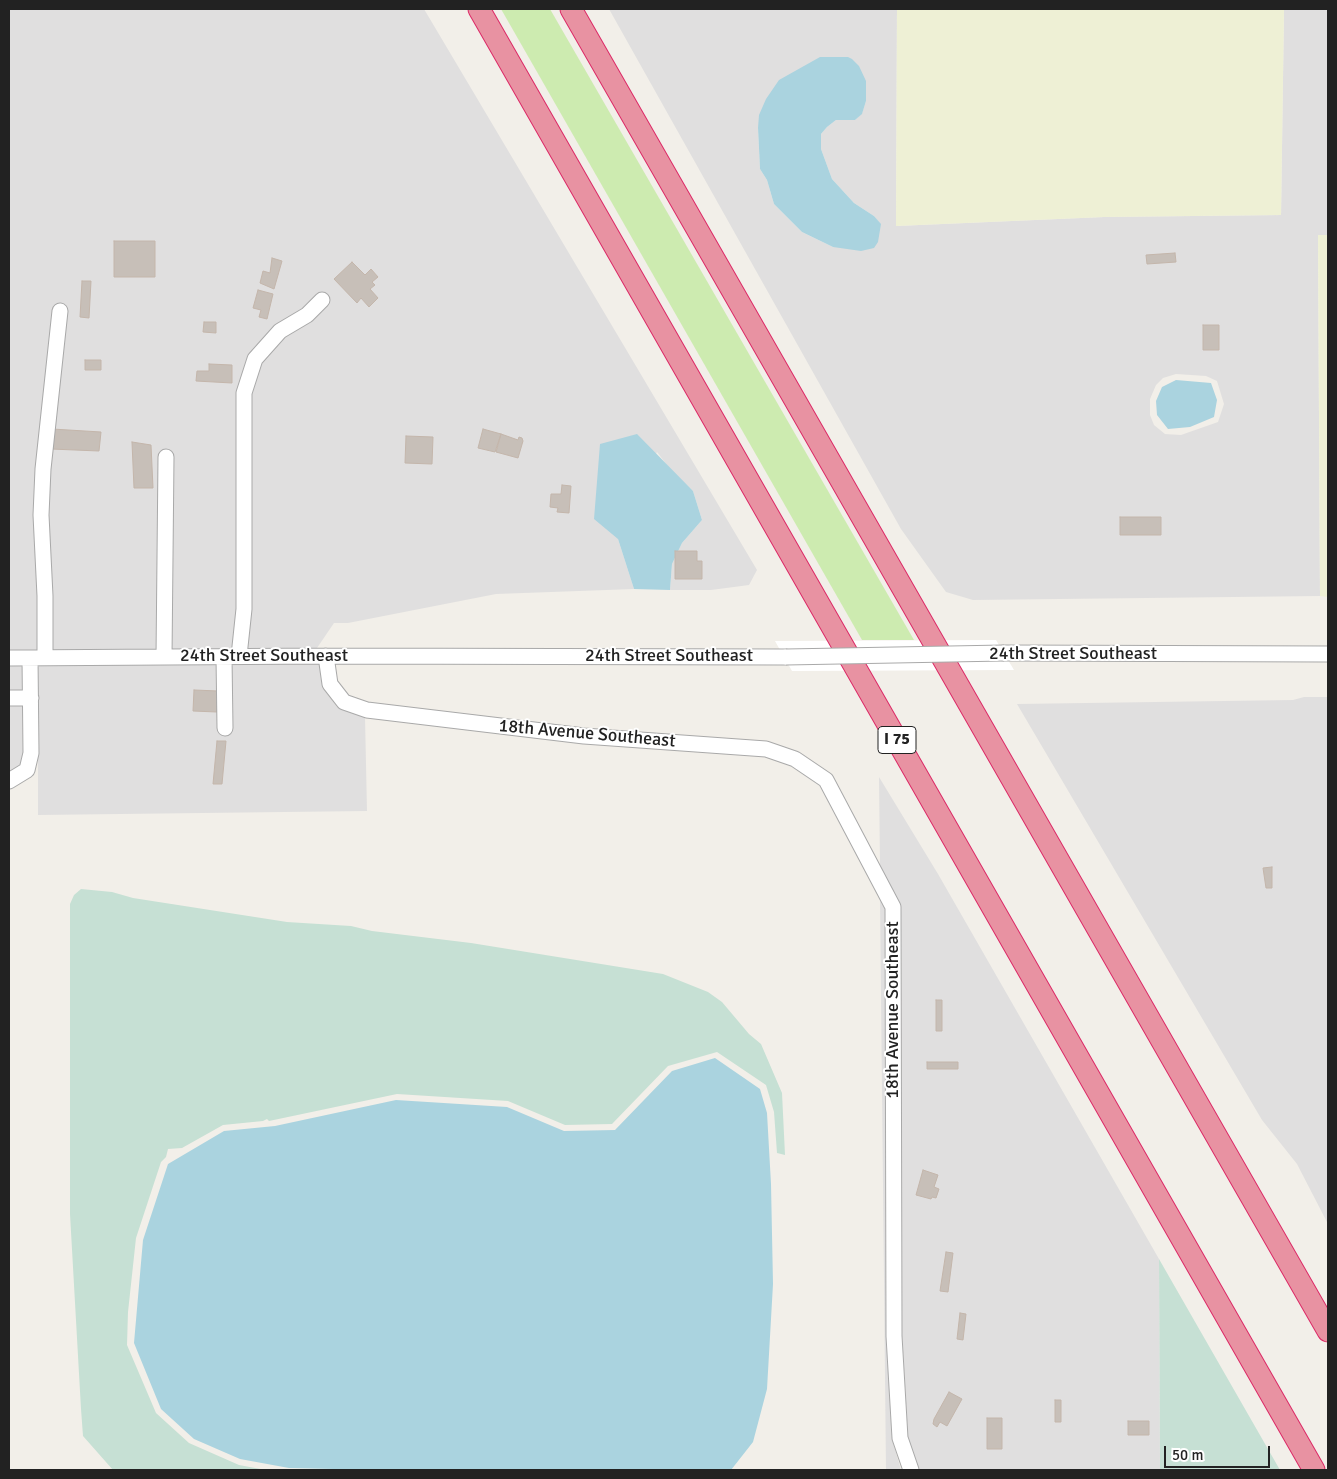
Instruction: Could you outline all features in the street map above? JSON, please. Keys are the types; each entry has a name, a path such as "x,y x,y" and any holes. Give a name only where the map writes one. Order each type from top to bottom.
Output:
{"highway":[{"name":"I 75","path":"479,9 1314,1470"},
{"path":"571,9 1328,1331"}],"street":[{"path":"224,728 231,656 244,609 244,392 255,359 280,331 307,315 322,300"},
{"path":"9,781 27,770 31,753 31,698 45,596 41,515 43,469 60,311"},
{"path":"164,657 166,457"},
{"name":"24th Street Southeast","path":"9,658 231,656 786,657 1004,653 1328,654"},
{"name":"18th Avenue Southeast","path":"326,656 330,684 344,702 367,710 584,736 766,749 795,759 826,780 893,908 894,1336 900,1438 910,1470"},
{"path":"9,698 31,698"}],"shaded area":[{"path":"9,9 424,9 757,570 749,585 711,590 670,590 672,564 682,543 702,520 693,491 673,473 657,452 618,539 634,589 496,594 348,623 334,623 317,648 9,651"},
{"path":"609,9 897,9 896,226 1104,217 1281,215 1284,9 1328,9 1328,235 1318,235 1320,596 973,600 946,592 901,529","holes":["866,101 862,113 855,120 836,120 827,127 821,134 821,149 832,179 854,203 874,216 880,224 833,247 802,232 774,204 767,180 760,169 758,128","1176,374 1206,376 1217,381 1224,404 1218,422 1181,435 1165,434 1154,425 1150,415 1150,399 1156,385 1163,378"]},
{"path":"319,663 323,688 337,707 365,717 367,811 38,815 38,665"},
{"path":"9,666 22,666 23,752 20,766 9,773"},
{"path":"1304,697 1328,697 1328,1224 1297,1164 1262,1120 1017,704 1293,700"},
{"path":"879,777 938,874 1159,1259 1160,1470 920,1470 914,1460 908,1437 902,1336 901,907 880,865"},
{"path":"880,900 885,909 886,1336 892,1439 901,1470 886,1470"}],"green space":[{"path":"501,9 550,9 914,640 862,640"},
{"path":"897,9 1284,9 1281,215 1104,217 896,226"},
{"path":"1318,235 1328,235 1328,597 1320,596"},
{"path":"81,889 112,892 133,898 287,922 351,926 372,931 471,943 663,974 708,992 722,1002 749,1034 761,1044 782,1093 785,1155 777,1153 774,1112 766,1085 717,1052 668,1066 612,1124 565,1125 508,1101 397,1094 269,1121 267,1119 223,1125 182,1148 168,1149 166,1157 161,1162 136,1238 128,1312 127,1345 156,1413 189,1443 239,1465 266,1470 113,1470 83,1436 70,1214 70,904 74,895"},
{"path":"1159,1259 1280,1470 1160,1470"}],"water":[{"path":"820,57 848,57 852,59 859,66 866,81 866,101 862,114 855,120 836,120 827,127 821,134 821,149 832,179 854,203 874,216 881,224 878,242 874,248 861,251 833,247 802,232 774,204 767,180 760,169 759,115 766,99 779,80"},
{"path":"1176,380 1211,383 1217,400 1214,417 1190,427 1168,429 1157,415 1156,401 1162,387"},
{"path":"637,434 693,491 702,520 682,543 672,564 670,590 634,589 618,539 594,519 600,444"},
{"path":"715,1058 760,1089 767,1113 771,1184 773,1284 767,1389 753,1442 731,1470 378,1470 289,1468 240,1459 194,1439 161,1409 134,1343 143,1240 168,1164 224,1131 275,1126 396,1100 507,1107 564,1131 615,1130 672,1071"}],"pier":[{"path":"996,640 1014,670 792,671 775,641"}],"building":[{"path":"114,241 155,241 155,277 114,277"},
{"path":"1175,253 1176,262 1147,264 1146,255"},
{"path":"272,258 282,261 274,289 260,283 263,271 270,273"},
{"path":"352,262 365,275 371,269 378,277 372,282 375,285 370,289 378,298 369,307 361,298 357,303 334,279"},
{"path":"82,281 91,281 89,318 80,317"},
{"path":"258,290 273,294 267,319 259,317 261,310 253,308"},
{"path":"204,322 216,322 216,333 203,332"},
{"path":"1203,325 1219,325 1219,350 1203,350"},
{"path":"85,360 101,360 101,370 85,370"},
{"path":"209,364 232,365 232,383 196,381 197,371 209,371"},
{"path":"52,429 101,432 99,451 51,449"},
{"path":"483,429 501,434 495,452 478,448"},
{"path":"501,434 518,440 519,437 522,438 523,441 518,458 496,452"},
{"path":"406,436 433,437 432,464 405,463"},
{"path":"132,442 151,445 153,488 134,488"},
{"path":"562,485 571,486 569,513 557,512 558,508 550,507 551,494 561,494"},
{"path":"1120,517 1161,517 1161,535 1120,535"},
{"path":"675,551 697,551 697,561 702,561 702,579 675,579"},
{"path":"194,690 218,691 217,712 193,711"},
{"path":"217,741 226,741 222,784 213,784"},
{"path":"1272,867 1272,888 1266,888 1263,868"},
{"path":"936,1000 942,1000 942,1031 936,1031"},
{"path":"927,1062 958,1062 958,1069 927,1069"},
{"path":"923,1170 938,1175 934,1187 939,1189 936,1198 932,1197 931,1199 916,1195"},
{"path":"946,1252 953,1253 948,1292 940,1291"},
{"path":"960,1313 966,1314 963,1340 957,1339"},
{"path":"949,1392 962,1399 947,1426 940,1422 937,1427 933,1424 934,1419"},
{"path":"1055,1400 1061,1400 1061,1422 1055,1422"},
{"path":"987,1418 1002,1418 1002,1449 987,1449"},
{"path":"1128,1421 1149,1421 1149,1435 1128,1435"}]}
